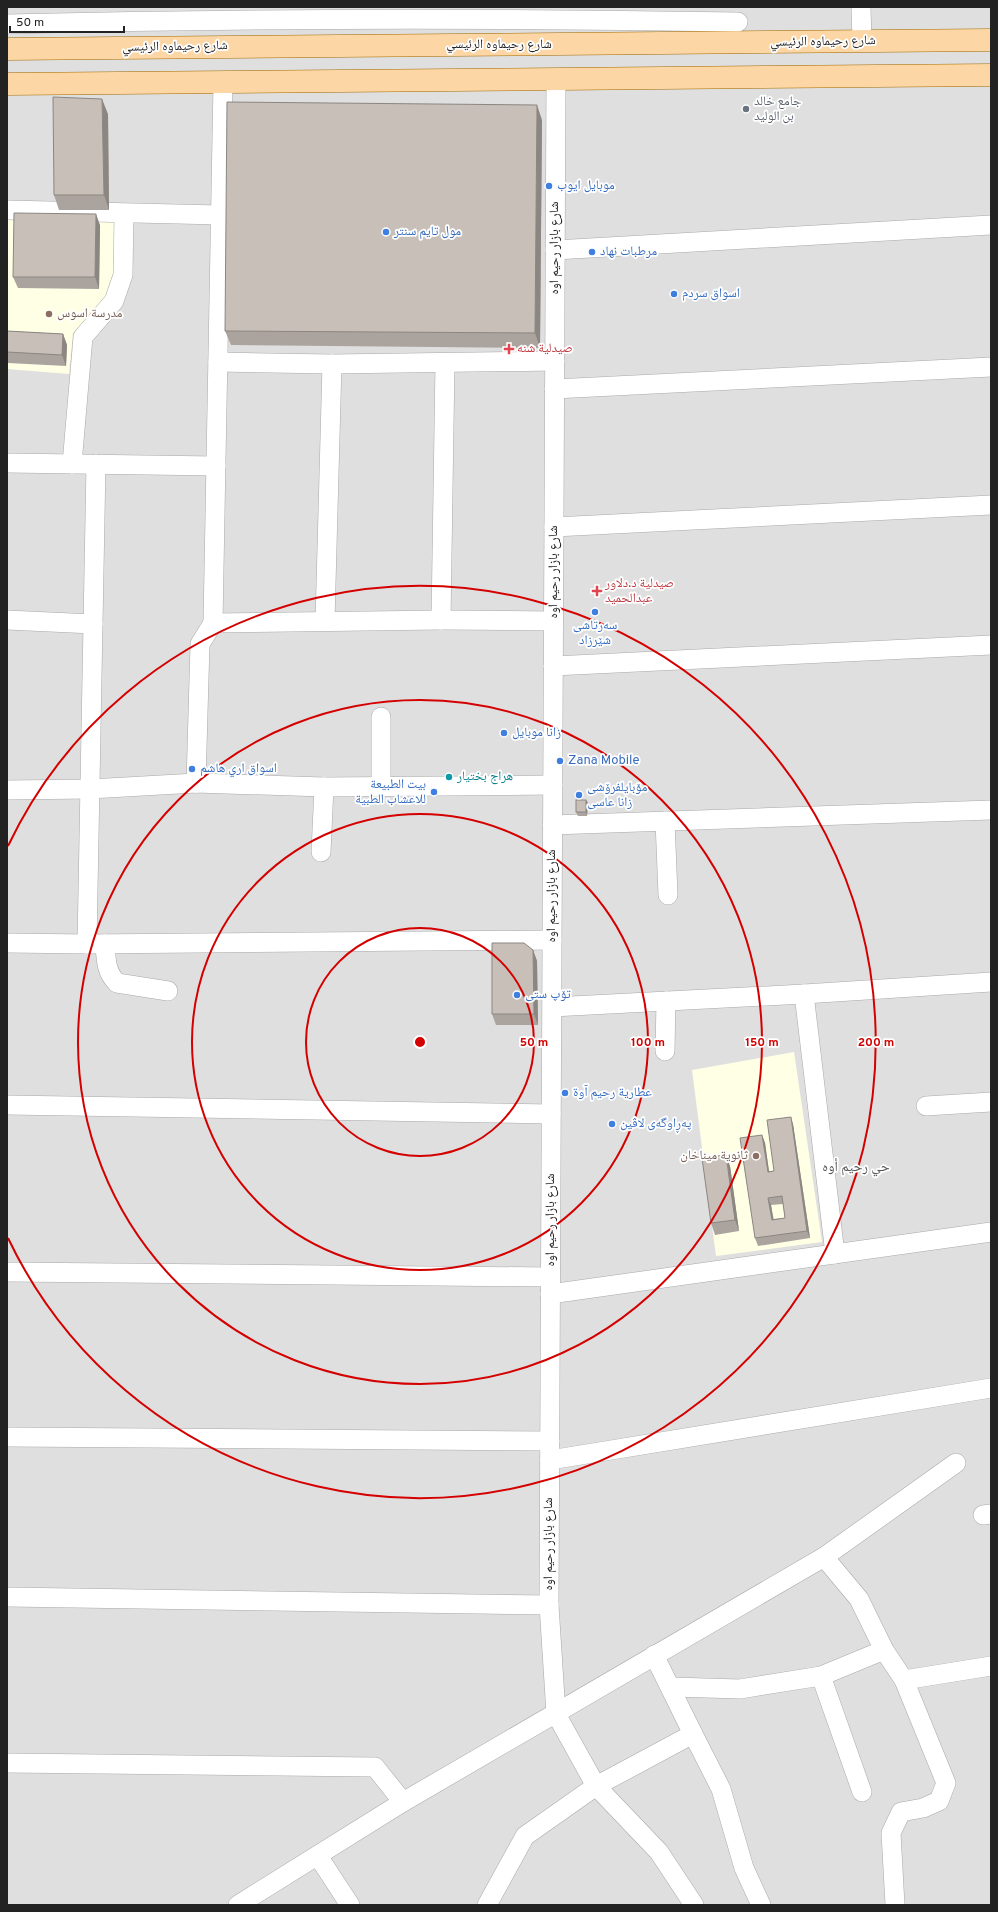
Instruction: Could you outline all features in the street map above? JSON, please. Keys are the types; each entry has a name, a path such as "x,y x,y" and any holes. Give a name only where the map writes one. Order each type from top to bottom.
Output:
{"main road":[{"name":"شارع رحيماوه الرئيسي","path":"7,49 738,24 862,41 991,40"},
{"path":"7,84 991,75"}],"street":[{"path":"861,7 862,41"},
{"path":"7,24 149,14 598,13 738,24"},
{"name":"شارع بازار رحيم اوه","path":"556,78 549,1605 556,1714"},
{"path":"196,784 200,644 213,623 223,83"},
{"path":"7,210 124,214 220,215"},
{"path":"72,464 83,337 114,301 123,275 124,214"},
{"path":"555,250 991,225"},
{"path":"218,362 332,364 555,361"},
{"path":"441,620 445,363"},
{"path":"325,621 332,364"},
{"path":"554,389 991,367"},
{"path":"7,463 216,466"},
{"path":"96,464 90,789 96,944 112,978 117,983 168,991"},
{"path":"554,527 991,505"},
{"path":"7,620 93,624"},
{"path":"213,623 441,620 553,621"},
{"path":"553,666 991,645"},
{"path":"381,717 381,787"},
{"path":"7,790 90,789 196,784 324,787 553,785"},
{"path":"321,852 324,787"},
{"path":"552,825 991,810"},
{"path":"665,821 668,896"},
{"path":"7,943 96,944 552,940"},
{"path":"552,1007 804,994 991,982"},
{"path":"804,994 835,1254"},
{"path":"665,1051 666,1001"},
{"path":"926,1106 991,1102"},
{"path":"7,1105 551,1114"},
{"path":"7,1272 550,1285 835,1254 991,1232"},
{"path":"550,1460 991,1388"},
{"path":"7,1437 550,1441"},
{"path":"238,1905 403,1802 824,1557 956,1463"},
{"path":"824,1557 859,1599 884,1650 904,1680 946,1783 939,1801 923,1808 901,1812 891,1833 895,1905"},
{"path":"7,1597 549,1605"},
{"path":"672,1687 740,1689 821,1676 884,1650"},
{"path":"654,1655 672,1687 693,1734 721,1789 744,1868 761,1905"},
{"path":"904,1680 991,1666"},
{"path":"821,1676 862,1792"},
{"path":"556,1714 596,1786 659,1852 694,1905"},
{"path":"487,1905 525,1836 596,1786 693,1734"},
{"path":"7,1763 375,1767 403,1802"},
{"path":"318,1856 350,1905"}],"shaded area":[{"path":"7,7 991,7 991,1905 7,1905"},
{"name":"مدرسة اسوس","path":"8,218 120,219 117,275 109,295 73,333 69,374 7,369"},
{"name":"ثانوية ميناخان","path":"794,1052 822,1242 716,1256 692,1070"}],"building":[{"path":"53,97 102,99 104,195 54,195"},
{"name":"مول تايم سنتر","path":"227,102 537,105 535,333 225,331"},
{"path":"14,213 96,214 95,277 13,277"},
{"path":"7,331 63,334 62,355 7,352"},
{"path":"576,800 586,800 586,812 576,812"},
{"name":"تۆپ ستی","path":"492,943 524,943 533,950 534,1014 492,1014"},
{"path":"791,1117 807,1231 755,1238 740,1138 762,1135 768,1172 774,1171 767,1120","holes":["782,1196 785,1218 772,1220 768,1198"]},
{"path":"726,1155 735,1220 711,1223 702,1158"}],"place":[{"name":"جامع خالد بن الوليد","path":"746,109"},
{"name":"موبايل ايوب","path":"549,186"},
{"name":"مول تايم سنتر","path":"386,232"},
{"name":"مرطبات نهاد","path":"592,252"},
{"name":"اسواق سردم","path":"674,294"},
{"name":"مدرسة اسوس","path":"49,314"},
{"name":"صيدلية شنه","path":"509,349"},
{"name":"صيدلية د.دلاور عبدالحميد","path":"597,591"},
{"name":"سەرتاشی شێرزاد","path":"595,612"},
{"name":"زانا موبايل","path":"504,733"},
{"name":"Zana Mobile","path":"560,761"},
{"name":"اسواق اري هاشم","path":"192,769"},
{"name":"هراج بختيار","path":"449,777"},
{"name":"بيت الطبيعة للاعشاب الطبية","path":"434,792"},
{"name":"مۆبایلفرۆشی زانا عاسی","path":"579,795"},
{"name":"تۆپ ستی","path":"517,995"},
{"name":"عطارية رحيم آوة","path":"565,1093"},
{"name":"پەڕاوگەی لاڤین","path":"612,1124"},
{"name":"ثانوية ميناخان","path":"756,1156"}],"district":[{"name":"حي رحيم أوه","path":"856,1167"}]}
